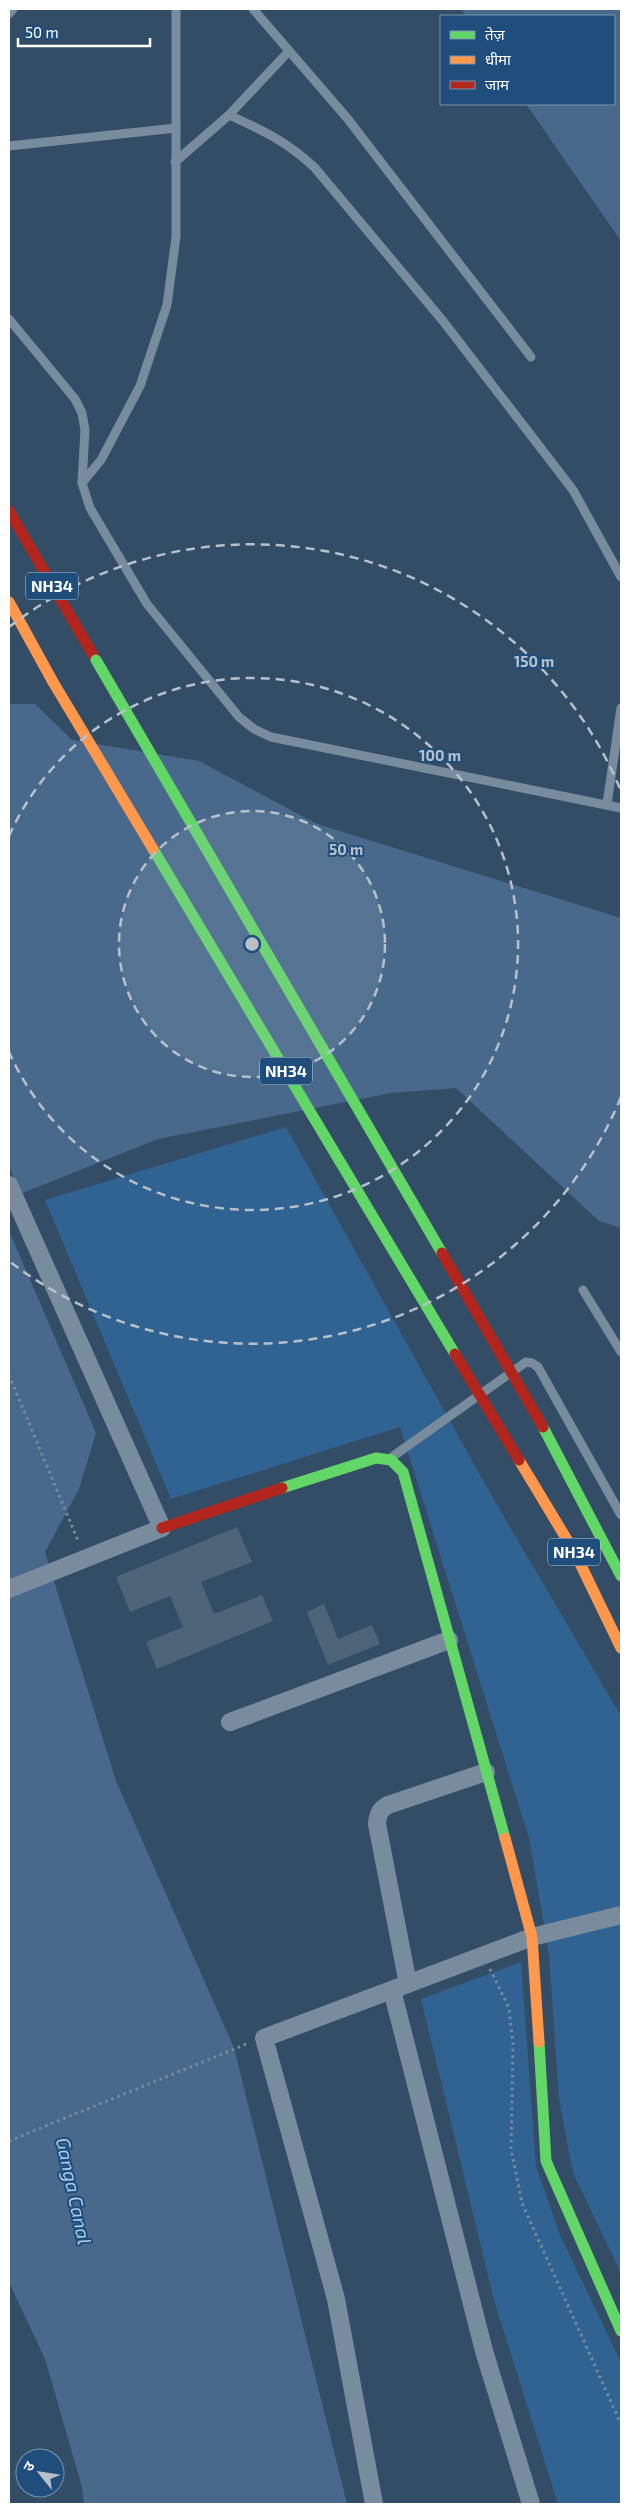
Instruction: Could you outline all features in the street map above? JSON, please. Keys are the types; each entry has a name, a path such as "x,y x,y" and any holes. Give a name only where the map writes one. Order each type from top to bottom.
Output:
{"main road":[{"name":"NH34","path":"9,511 543,1427 621,1576"},
{"name":"NH34","path":"9,602 53,682 574,1554 621,1648"},
{"path":"162,1528 364,1460 380,1456 391,1458 398,1463 403,1472 532,1937 546,2161 621,2331"}],"street":[{"path":"9,1186 162,1528 9,1589"},
{"path":"230,1722 450,1640"},
{"path":"486,1772 388,1805 382,1808 378,1815 377,1824 400,1987 484,2351 531,2504"},
{"path":"374,2504 336,2299 264,2038 532,1937 621,1915"}],"lane":[{"path":"9,14 13,9"},
{"path":"82,484 101,460 140,386 167,305 176,238 176,9"},
{"path":"253,9 352,125 531,356"},
{"path":"175,162 229,115 289,51"},
{"path":"229,115 274,135 296,149 315,168 442,321 573,490 621,577"},
{"path":"9,146 176,128"},
{"path":"9,319 76,399 82,414 85,430 82,484 96,520 148,604 238,717 254,729 271,737 621,808"},
{"path":"607,804 621,708"},
{"path":"583,1290 621,1352"},
{"path":"391,1458 526,1362 532,1363 548,1385 621,1515"}],"path":[{"path":"9,1375 75,1532"},
{"path":"9,2141 234,2048"}],"shaded area":[{"path":"286,1127 493,1498 621,1716 621,2273 573,2173 559,2099 549,1955 529,1838 400,1427 171,1499 45,1200"},
{"path":"521,1962 536,2166 560,2235 621,2362 621,2504 558,2504 494,2300 421,1999"}],"water":[{"path":"461,9 621,9 621,241 527,105 615,105 615,15 465,15"},
{"path":"9,704 35,704 72,740 199,761 317,824 621,918 621,1228 599,1221 456,1088 391,1093 158,1139 20,1194 9,1166"},
{"name":"Ganga Canal","path":"9,1231 96,1433 79,1489 45,1552 116,1781 234,2048 347,2504 84,2504 82,2487 45,2359 9,2282"}],"building":[{"path":"237,1527 252,1562 201,1582 214,1614 262,1595 273,1621 157,1669 146,1642 183,1627 170,1596 130,1612 116,1577"},
{"path":"324,1604 338,1639 372,1625 380,1644 328,1665 307,1612"}],"traffic: fast":[{"path":"96,660 442,1253"},
{"path":"153,849 455,1354"},
{"path":"543,1427 621,1576"},
{"path":"282,1488 376,1458 391,1460 403,1472 505,1838"},
{"path":"539,2042 546,2161 621,2331"}],"traffic: slow":[{"path":"9,602 53,682"},
{"path":"53,682 153,849"},
{"path":"519,1460 575,1553 621,1648"},
{"path":"505,1838 532,1937 539,2042"}],"traffic: jam":[{"path":"9,511 96,660"},
{"path":"442,1253 543,1427"},
{"path":"455,1354 519,1460"},
{"path":"162,1528 282,1488"}]}
